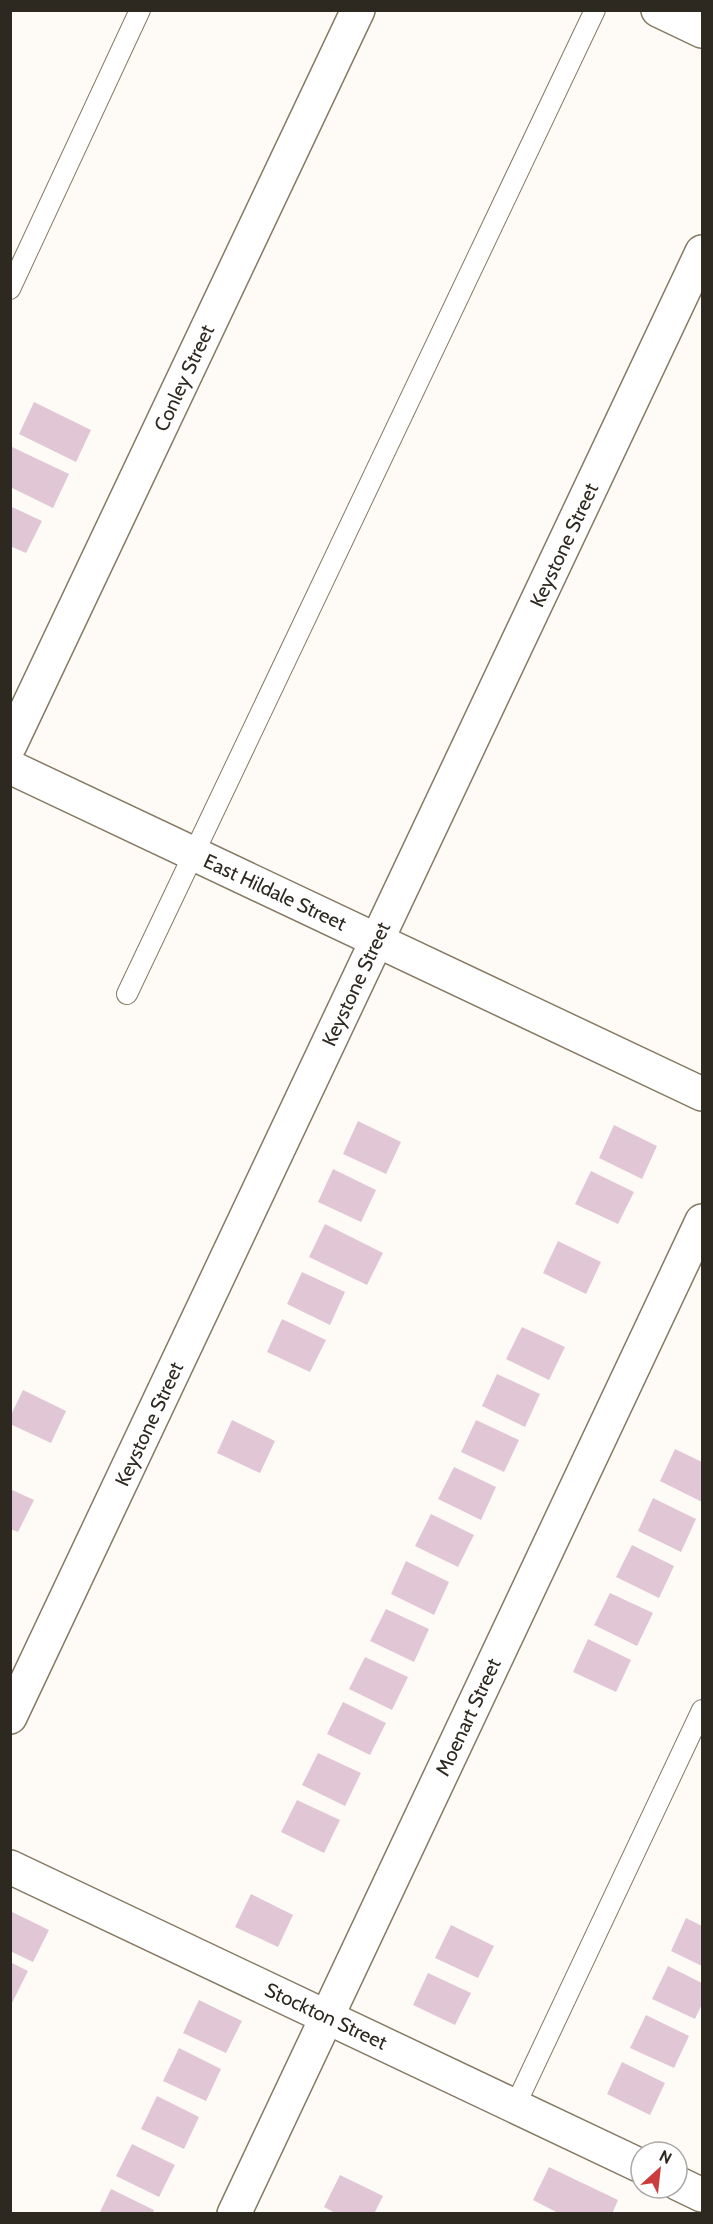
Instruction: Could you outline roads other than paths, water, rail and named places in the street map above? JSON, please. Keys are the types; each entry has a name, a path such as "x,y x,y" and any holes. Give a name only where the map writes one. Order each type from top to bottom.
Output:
{"street":[{"name":"Conley Street","path":"10,745 358,10"},
{"path":"658,10 702,31"},
{"name":"Keystone Street","path":"10,1717 702,252"},
{"name":"East Hildale Street","path":"10,767 702,1094"},
{"name":"Moenart Street","path":"234,2214 702,1221"},
{"name":"Stockton Street","path":"10,1867 629,2160"}],"lane":[{"path":"10,289 140,10"},
{"path":"127,994 595,10"},
{"path":"515,2106 702,1710"}]}
